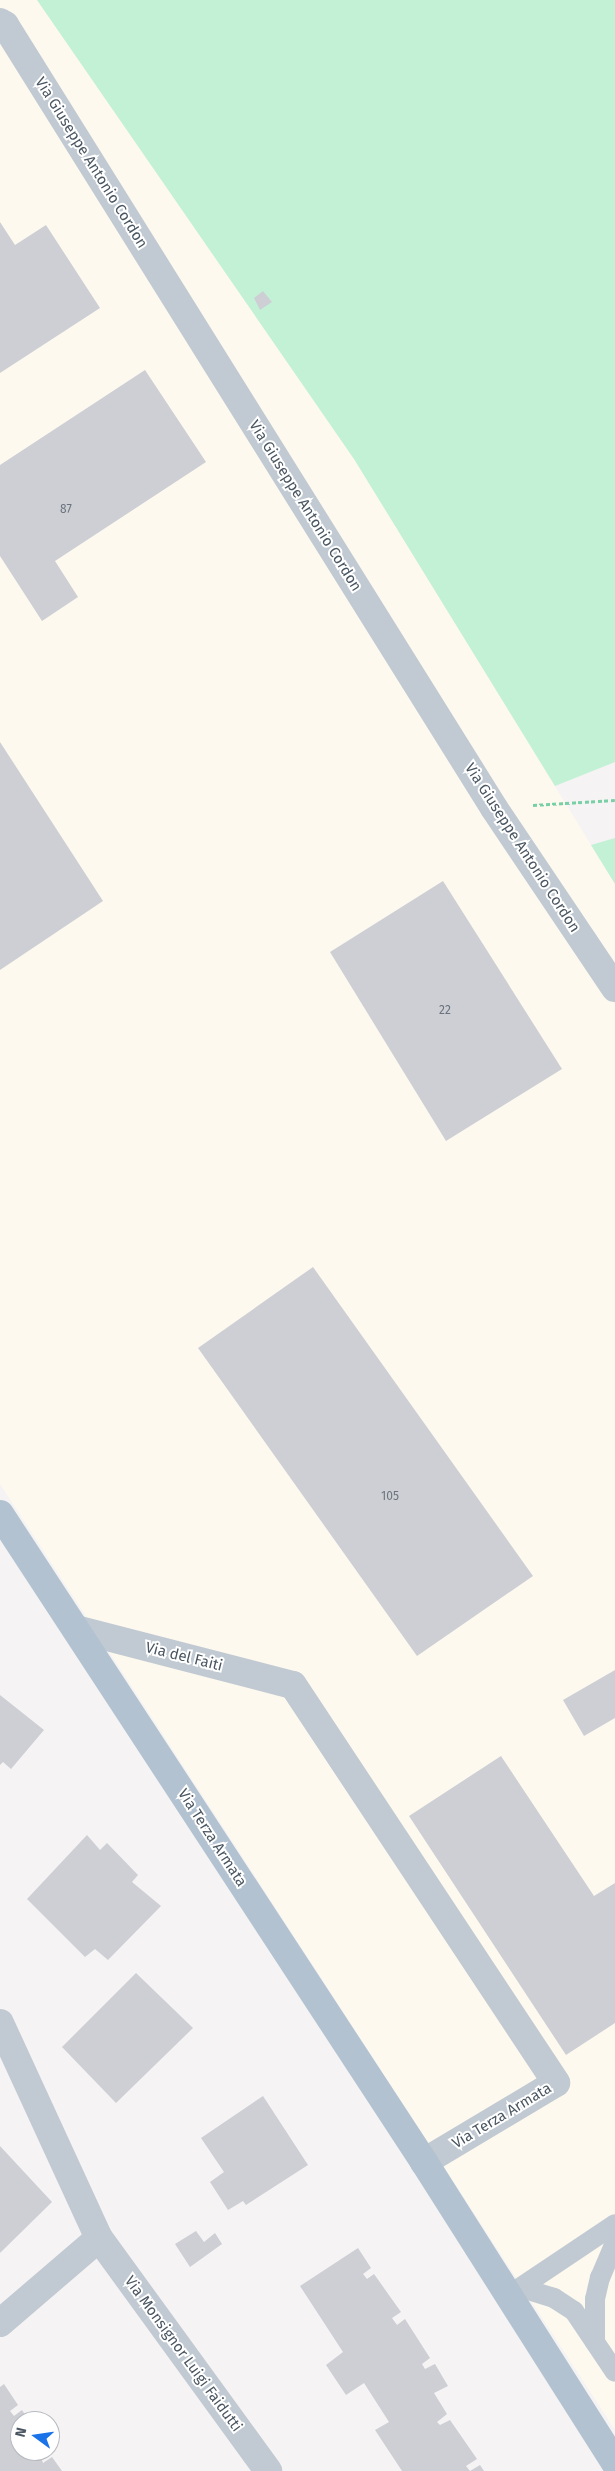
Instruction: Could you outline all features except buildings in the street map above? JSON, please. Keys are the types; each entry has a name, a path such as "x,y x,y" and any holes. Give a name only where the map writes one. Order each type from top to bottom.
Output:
{"main road":[{"name":"Via Terza Armata","path":"0,1514 510,2291 615,2463"}],"street":[{"name":"Via Giuseppe Antonio Cordon","path":"0,22 5,25 494,808 615,988"},
{"name":"Via del Faiti","path":"76,1630 293,1685"},
{"name":"Via Terza Armata","path":"293,1685 556,2083 424,2162"},
{"name":"Via Monsignor Luigi Faidutti","path":"0,2023 98,2238 268,2471"},
{"path":"0,2323 98,2238"}],"lane":[{"path":"510,2291 615,2224"},
{"path":"595,2342 595,2299 600,2278 615,2242"},
{"path":"510,2291 528,2290 554,2298 574,2311 615,2372"}],"path":[{"path":"494,808 615,800"}],"shaded area":[{"path":"0,0 37,0 354,459 615,884 615,2430 0,1484"}],"green space":[{"path":"37,0 615,0 615,762 555,786 354,459"},
{"path":"615,838 615,884 591,845"}]}
